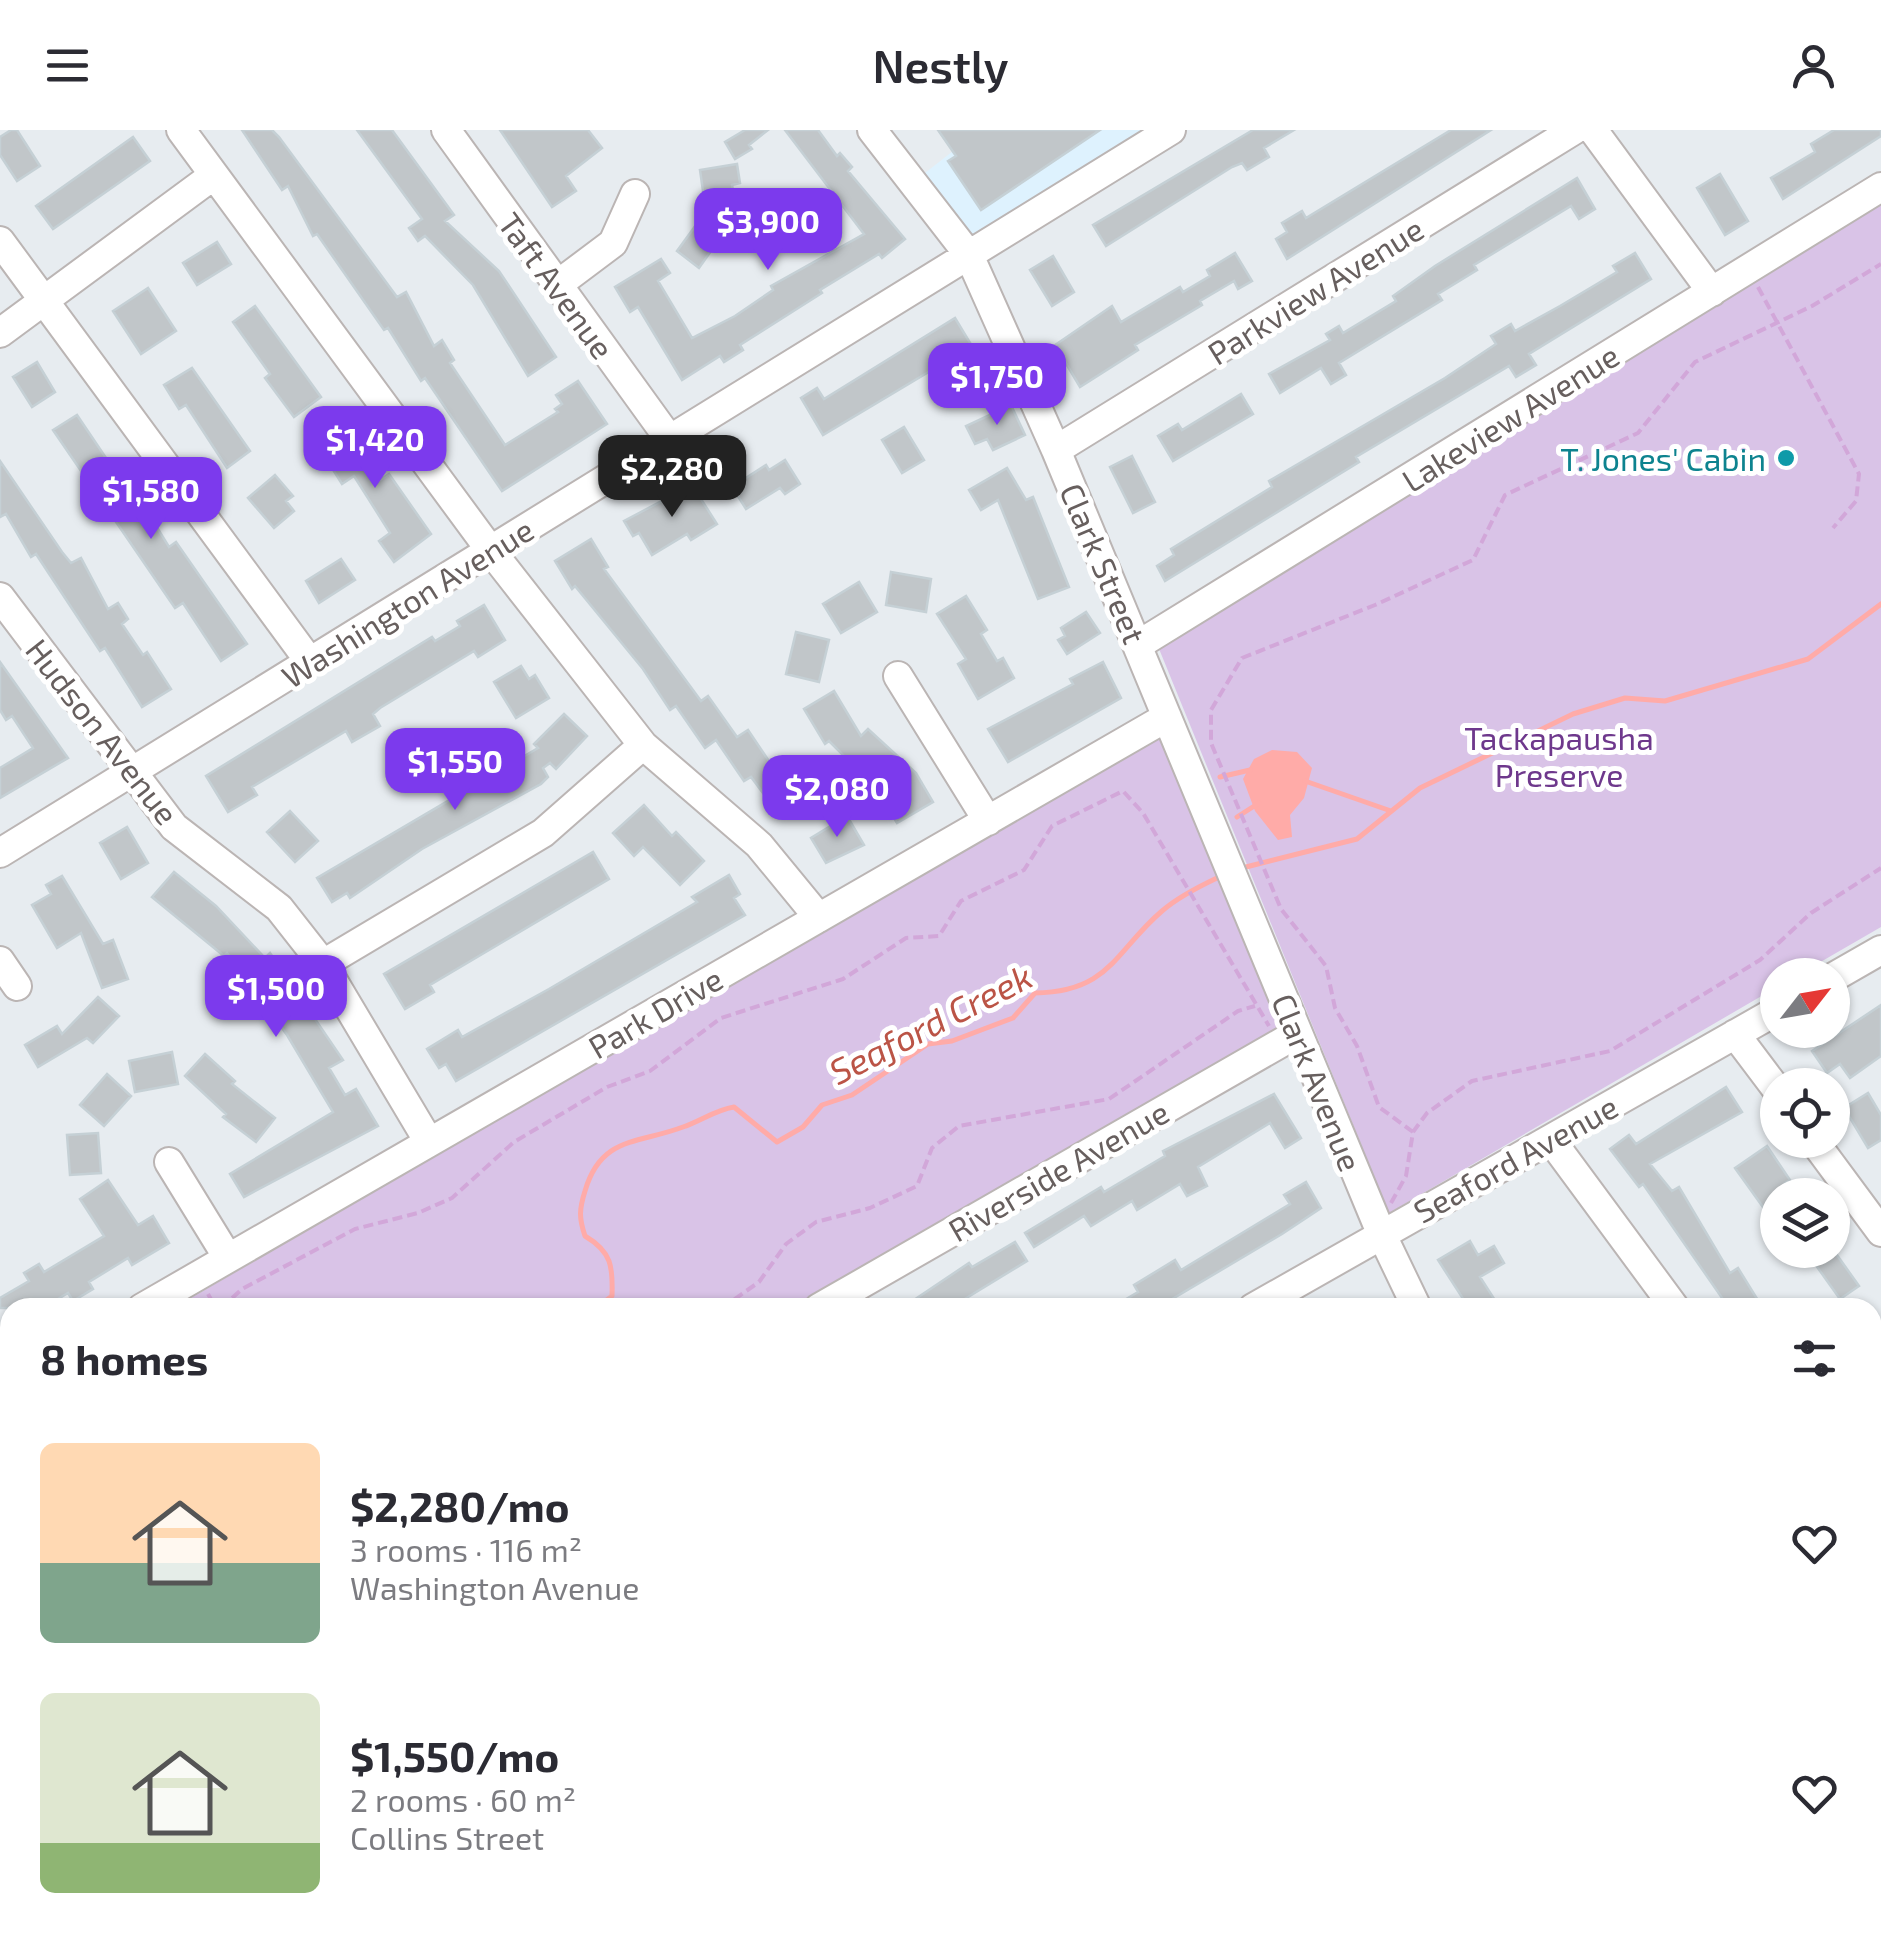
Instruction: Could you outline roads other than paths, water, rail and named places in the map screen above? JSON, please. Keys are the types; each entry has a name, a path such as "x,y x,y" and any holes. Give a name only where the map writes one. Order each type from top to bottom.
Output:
{"street":[{"path":"180,130 491,551 643,746 760,845 818,918"},
{"name":"Taft Avenue","path":"446,130 670,440"},
{"name":"Clark Street","path":"872,130 969,255 1056,450 1224,854"},
{"name":"Washington Avenue","path":"0,854 969,255 1127,140 1170,130"},
{"name":"Parkview Avenue","path":"1056,450 1574,130"},
{"path":"1593,130 1712,292"},
{"path":"0,333 214,175"},
{"name":"Lakeview Avenue","path":"1138,645 1881,187"},
{"path":"557,286 612,243 635,194"},
{"path":"0,240 310,662"},
{"name":"Hudson Avenue","path":"0,596 130,774 174,827 279,908 323,964 429,1142"},
{"path":"898,676 988,821"},
{"name":"Park Drive","path":"159,1298 1167,718"},
{"path":"323,964 543,833 643,746"},
{"name":"Clark Avenue","path":"1224,854 1284,1030 1412,1298"},
{"path":"1850,968 1881,950"},
{"path":"0,961 17,986"},
{"name":"Seaford Avenue","path":"1270,1298 1760,1020"},
{"name":"Riverside Avenue","path":"835,1298 1284,1030"},
{"path":"1735,1034 1761,1068"},
{"path":"1551,1140 1668,1298"},
{"path":"1826,1158 1881,1232"},
{"path":"170,1162 228,1258"}],"waterway":[{"name":"Seaford Creek","path":"1246,867 1357,839 1420,788 1573,714 1625,698 1665,701 1808,659 1881,604"},
{"path":"1220,777 1250,770"},
{"path":"1305,781 1391,811"},
{"path":"1237,817 1259,803"},
{"name":"Seaford Creek","path":"609,1298 611,1268 606,1254 585,1236 581,1209 592,1173 611,1151 734,1107 777,1142 803,1127 822,1105 852,1095 928,1044 952,1041 1013,1018 1035,993 1060,991 1096,977 1168,906 1217,878"}],"place":[{"name":"T. Jones' Cabin","path":"1786,458"}],"park label":[{"name":"Tackapausha Preserve","path":"1559,756"}]}
